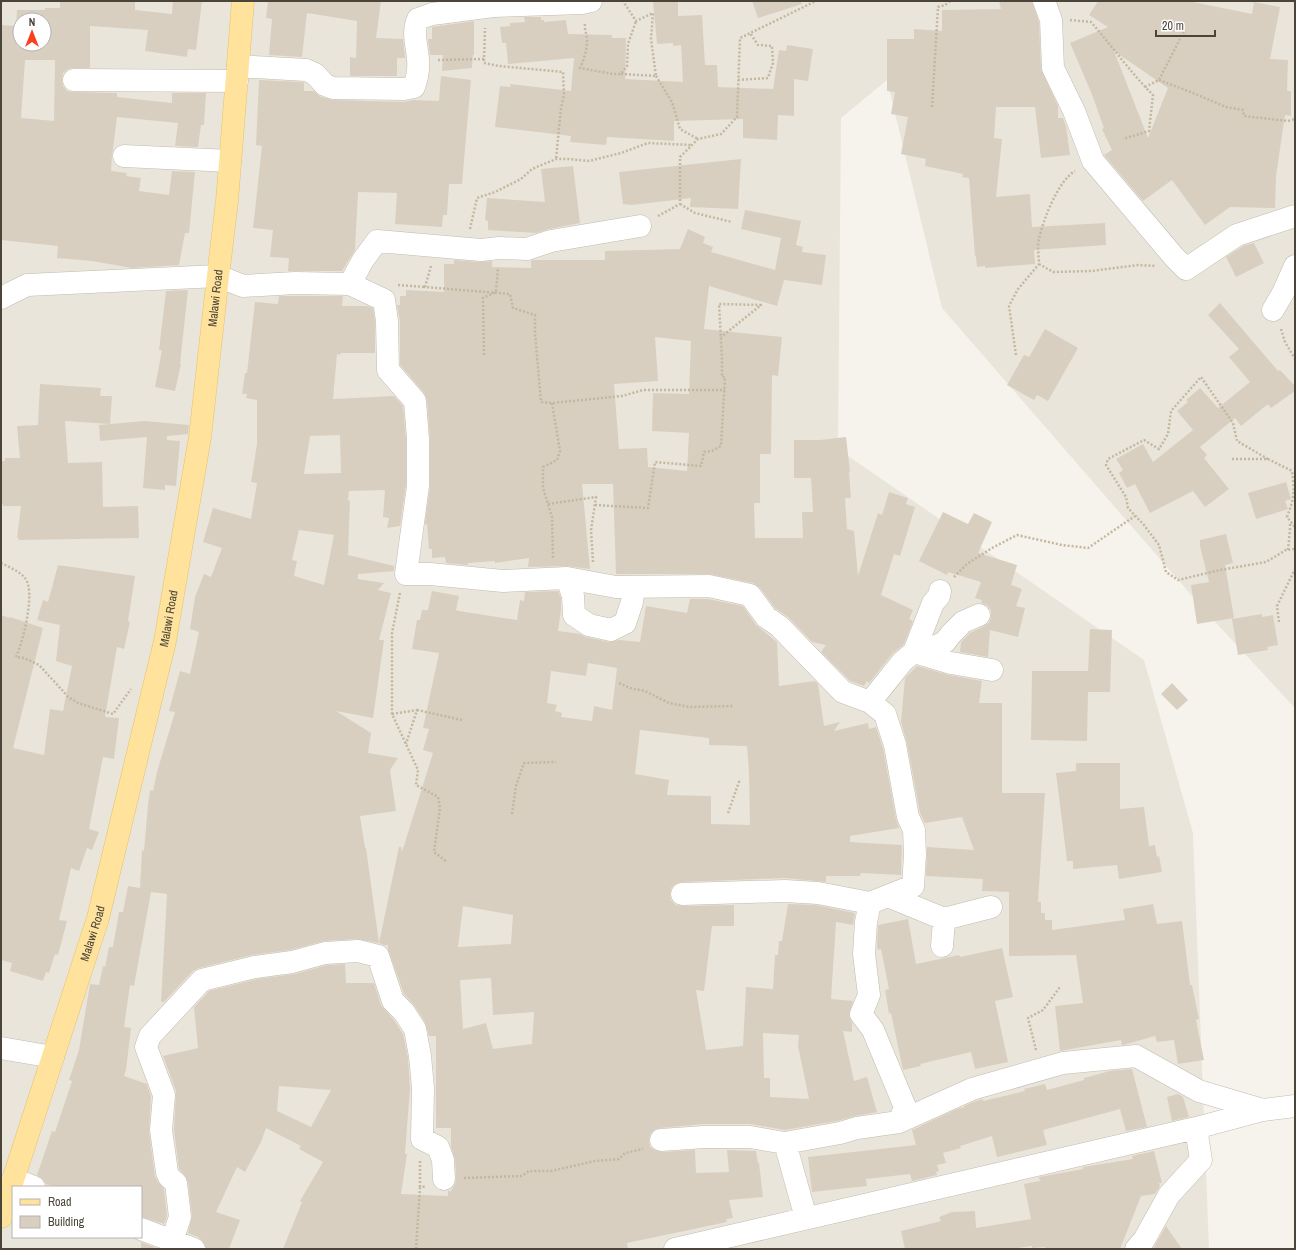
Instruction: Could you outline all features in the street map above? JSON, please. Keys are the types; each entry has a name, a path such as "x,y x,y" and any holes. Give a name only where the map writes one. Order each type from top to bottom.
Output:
{"main road":[{"name":"Malawi Road","path":"1,1217 98,918 165,641 200,437 228,201 243,1"}],"street":[{"path":"74,80 306,70 315,74 333,88 414,88 417,79 418,61 414,27 418,19 432,14 485,7 542,4 582,3 589,11"},
{"path":"1048,11 1053,68 1074,111 1093,161 1186,269 1237,235 1295,216"},
{"path":"124,156 230,161"},
{"path":"350,284 363,260 377,241 481,250 499,248 527,249 551,241 640,226"},
{"path":"1273,310 1283,293 1295,266"},
{"path":"1,298 27,285 218,276 243,286 295,283 350,284 384,300 387,321 388,370 415,402 418,439 418,486 406,574 430,574 503,581 560,579 616,587 708,586 750,595 766,617 779,626 843,692 870,702 885,714 895,745 908,817 914,830 916,855 913,886 879,900 866,922 864,954 869,995 861,1014 873,1030 905,1107 899,1122"},
{"path":"560,579 573,596 574,615 588,625 611,630 625,623 632,602 634,587"},
{"path":"914,652 933,603 939,596 940,591"},
{"path":"870,702 902,662 914,652 932,648 945,642 964,622 979,615"},
{"path":"914,652 952,663 992,670"},
{"path":"682,894 785,891 818,893 879,900 944,919 991,907"},
{"path":"942,946 944,919"},
{"path":"172,1241 180,1217 176,1183 169,1177 161,1130 164,1095 146,1047 150,1036 202,980 248,969 292,962 326,953 358,951 378,956 393,1001 404,1012 415,1028 420,1056 423,1088 422,1139 438,1147 443,1160 444,1179"},
{"path":"1,1048 53,1057"},
{"path":"661,1140 704,1137 750,1137 785,1143 840,1133 857,1128 899,1122 972,1089 1063,1063 1136,1056 1199,1091 1263,1110"},
{"path":"675,1249 1196,1128 1292,1102"},
{"path":"1136,1249 1144,1240 1170,1195 1201,1160 1196,1128"},
{"path":"785,1143 806,1218"},
{"path":"13,1179 31,1186"},
{"path":"142,1229 194,1249"}],"path":[{"path":"623,1 636,21"},
{"path":"680,204 680,158 698,139 720,134 737,117 740,38 816,1"},
{"path":"932,107 938,7 945,5 950,1"},
{"path":"485,7 484,63 499,66 563,72 564,95 561,108 556,159"},
{"path":"589,11 585,26 587,38 585,55 580,68 612,74 656,76"},
{"path":"1048,11 1060,19 1091,22 1111,45 1126,66 1153,95 1149,131 1123,139"},
{"path":"621,74 627,66 628,44 636,21 653,13 651,38 656,76 672,102 680,129 698,139"},
{"path":"1146,88 1159,80 1184,31"},
{"path":"738,80 768,78 773,63 772,46 758,45 750,33"},
{"path":"418,61 484,59"},
{"path":"1159,80 1226,107 1243,110 1244,116 1288,120 1295,119"},
{"path":"467,249 477,198 495,192 521,179 532,169 556,159 590,161 621,153 648,143 692,146"},
{"path":"1016,355 1009,306 1018,289 1039,264 1038,241 1049,206 1069,175 1093,161"},
{"path":"680,204 695,213 732,222"},
{"path":"640,226 680,204"},
{"path":"437,247 425,287 510,294 513,308 535,315 540,402 552,403 622,396 643,390 725,390"},
{"path":"496,292 499,248"},
{"path":"1039,264 1053,272 1092,271 1138,265 1166,267 1175,258"},
{"path":"484,355 483,298 496,292"},
{"path":"595,505 648,508 655,462 701,466 704,452 712,451 721,446 725,378 722,378 719,304 761,305 721,337"},
{"path":"1273,310 1285,342 1295,359"},
{"path":"1295,527 1287,518 1295,487 1292,471 1268,460 1237,441 1233,423 1201,377 1171,410 1168,434 1159,449 1144,440 1108,459 1106,465 1126,497 1128,508 1144,525 1159,545 1166,572 1178,580 1220,570 1266,562 1288,550 1295,549"},
{"path":"552,403 560,451 557,460 543,467 543,488 552,517 560,579"},
{"path":"1232,460 1268,460"},
{"path":"548,504 596,497 591,530 593,563"},
{"path":"940,591 967,564 992,548 1017,535 1062,545 1088,548 1135,516"},
{"path":"1288,550 1290,521"},
{"path":"1,563 26,579 29,589 28,617 16,657 24,658 39,665 68,697 113,714 135,684"},
{"path":"1279,622 1277,606 1295,569"},
{"path":"406,574 399,596 392,634 392,714 418,770 416,785 438,798 440,808 434,852 447,862"},
{"path":"619,683 645,692 669,703 689,707 733,706"},
{"path":"392,714 417,710 462,720"},
{"path":"406,744 417,710"},
{"path":"512,814 516,786 524,763 556,762"},
{"path":"728,813 740,779"},
{"path":"1041,1070 1028,1018 1043,1010 1060,987"},
{"path":"416,1249 420,1188 444,1179 522,1176 529,1171 551,1171 595,1161 619,1159 625,1153 650,1148 661,1140"}],"shaded area":[{"path":"1,1 1295,1 1295,708 1206,612 942,308 887,80 841,118 838,449 1144,660 1193,833 1209,1249 1,1249"}],"building":[{"path":"60,1 135,1 135,10 172,14 173,1 202,1 196,50 188,49 187,57 145,51 148,30 90,26 90,68 68,69 63,73 62,80 63,86 67,91 117,93 117,97 172,103 172,93 206,93 204,125 201,125 198,147 175,146 178,123 117,117 111,171 127,173 126,176 141,178 139,191 169,195 172,171 195,172 189,233 185,233 179,265 132,268 92,261 57,258 58,246 1,240 1,25 12,26 12,52 52,52 52,12 17,12 17,10 45,10 45,8 60,8","holes":["25,60 55,60 54,121 21,118"]},
{"path":"268,1 381,1 376,38 403,39 405,58 397,58 397,76 350,76 350,57 356,58 357,21 307,13 302,57 269,55 272,19 266,18"},
{"path":"653,1 678,1 678,16 702,15 705,65 717,65 718,87 773,89 779,50 786,51 787,45 813,49 808,81 794,79 794,116 778,115 777,140 743,138 743,119 674,121 674,141 607,137 606,145 570,142 571,136 495,127 500,86 511,87 510,84 571,91 574,58 508,64 506,43 502,43 500,27 510,26 510,23 525,22 524,17 541,17 541,20 544,20 544,22 566,20 568,34 612,35 612,38 626,38 625,79 683,82 681,45 673,46 673,43 657,44"},
{"path":"752,1 801,1 802,4 758,18"},
{"path":"999,1 1032,1 1039,22 1041,69 1058,106 1058,118 1063,118 1066,126 1070,155 1041,158 1035,107 996,107 994,138 1002,139 996,197 1030,194 1032,227 1105,223 1106,245 1034,250 1035,264 985,268 985,266 977,267 975,256 969,178 962,177 963,174 925,166 926,159 901,154 908,117 891,114 895,92 887,91 887,39 914,39 914,29 942,31 942,10 1001,9"},
{"path":"1098,1 1188,1 1252,14 1254,2 1280,7 1270,59 1288,60 1287,91 1291,91 1291,116 1285,115 1276,176 1275,208 1230,207 1205,225 1172,180 1143,201 1104,155 1112,150 1102,129 1104,128 1091,92 1070,43 1108,27 1089,15","holes":["1114,51 1168,88 1148,138"]},
{"path":"474,21 474,55 472,68 442,71 443,55 430,55 428,39 432,39 432,27"},
{"path":"441,76 471,80 462,184 449,184 447,215 443,215 442,227 395,224 397,193 358,192 355,250 342,271 288,271 289,258 270,257 273,230 253,228 262,146 256,145 259,80 303,82 304,91 314,91 321,97 333,100 404,102 413,100 439,101"},
{"path":"741,159 738,209 690,207 691,198 632,205 623,204 619,172"},
{"path":"573,166 580,223 536,233 488,230 488,221 485,220 487,198 545,202 541,169"},
{"path":"745,210 801,221 796,245 803,247 802,252 826,255 822,285 784,280 777,306 709,286 704,329 782,337 778,376 772,375 771,454 760,454 760,503 754,503 755,538 803,538 802,512 813,512 811,478 794,478 794,440 820,440 846,437 851,498 845,498 847,529 854,531 858,576 878,513 882,515 889,492 908,498 906,504 915,507 900,556 894,554 881,595 913,610 909,619 913,621 904,644 892,654 869,683 867,681 864,686 850,681 821,652 826,645 812,642 788,617 775,608 760,588 753,583 709,574 616,574 613,484 582,484 590,569 566,566 528,567 529,558 495,563 495,561 468,563 468,565 446,563 445,557 432,558 432,549 429,549 427,524 425,524 430,486 430,439 427,400 424,393 400,365 400,321 397,305 400,305 400,296 406,296 406,290 444,292 444,264 454,264 454,260 480,262 492,261 492,267 531,268 532,260 605,260 605,251 680,249 688,229 705,237 703,243 713,247 711,252 775,270 781,238 741,229","holes":["655,337 691,341 689,394 653,393 652,431 689,433 687,471 648,467 647,448 619,449 614,384 658,381"]},
{"path":"1254,243 1264,263 1236,277 1226,257 1243,246"},
{"path":"188,290 181,364 175,391 155,387 162,350 159,350 166,291"},
{"path":"279,296 343,296 342,306 367,306 373,308 375,322 375,353 337,354 333,399 394,396 403,406 406,439 406,485 400,526 387,528 389,518 383,517 385,490 349,491 348,500 350,501 348,555 394,566 394,571 358,574 358,579 384,583 378,590 391,593 379,640 384,640 373,718 336,711 371,733 368,753 398,758 390,770 396,811 360,816 379,943 357,939 324,941 290,950 252,955 199,968 193,971 164,1002 161,1002 167,894 151,892 134,986 130,985 124,1027 131,1028 124,1076 147,1084 151,1097 149,1132 155,1176 164,1189 167,1216 164,1224 142,1217 142,1186 53,1186 46,1184 43,1179 37,1175 52,1131 55,1132 72,1081 69,1080 79,1050 90,984 99,985 103,966 105,967 109,947 113,947 119,912 123,912 128,886 140,888 142,850 144,851 150,790 153,791 157,772 175,712 169,711 180,671 190,674 199,632 190,629 195,597 204,574 211,577 222,548 203,542 213,508 251,519 257,483 251,482 257,444 257,400 246,398 247,394 242,394 245,373 247,373 255,302 278,304","holes":["340,435 341,473 304,474 310,436","299,530 334,535 324,585 294,576 297,561 292,560"]},
{"path":"1220,303 1278,371 1280,370 1295,386 1295,391 1271,408 1268,404 1241,426 1235,418 1200,447 1207,455 1204,458 1229,489 1205,507 1193,491 1150,513 1135,484 1127,488 1119,473 1123,470 1116,459 1143,444 1153,462 1193,430 1177,411 1188,402 1186,400 1200,388 1218,408 1250,382 1229,357 1239,349 1208,315"},
{"path":"1045,329 1078,348 1048,401 1037,395 1034,400 1007,385 1024,355 1029,357"},
{"path":"40,384 101,388 100,396 112,396 110,424 65,421 68,463 102,462 103,507 138,506 139,538 18,540 21,506 3,506 3,504 1,504 1,461 5,461 5,458 20,458 17,426 38,425"},
{"path":"145,421 189,425 188,434 167,436 167,440 180,441 176,486 165,485 165,490 143,488 147,437 100,441 99,425"},
{"path":"1286,482 1291,499 1285,501 1288,509 1256,519 1248,493"},
{"path":"943,512 968,524 974,513 992,522 978,553 1017,565 1011,585 1022,589 1016,606 1025,608 1018,637 990,630 988,657 960,652 961,642 970,633 989,623 991,617 991,610 987,605 981,603 982,600 975,598 981,582 948,572 947,575 919,561"},
{"path":"1226,534 1233,563 1225,565 1234,618 1197,624 1191,585 1209,582 1200,546 1200,540"},
{"path":"58,565 135,576 128,621 130,622 124,649 117,647 105,717 119,718 114,759 103,757 89,829 99,832 92,850 87,848 79,871 71,868 59,920 67,921 58,955 55,954 49,973 46,972 43,981 10,971 12,963 1,960 1,615 43,628 13,748 44,755 50,709 63,711 72,666 56,661 60,625 37,620 43,600 48,602"},
{"path":"432,591 459,596 456,610 517,620 520,600 524,601 525,592 558,591 561,598 561,610 558,631 580,634 586,637 609,642 620,640 640,642 646,606 687,613 690,599 708,599 743,606 756,625 777,642 779,686 815,681 818,684 824,726 840,722 834,731 868,723 869,729 876,727 883,748 899,828 850,836 850,842 902,845 901,875 861,873 860,876 826,876 826,882 785,878 682,882 675,884 671,888 671,900 676,905 734,905 734,926 712,926 704,991 696,990 706,1050 743,1046 746,987 773,989 775,955 778,955 779,941 782,941 788,904 816,905 855,913 853,925 836,922 831,999 853,1001 849,1015 852,1023 852,1032 843,1031 854,1081 867,1077 877,1112 785,1130 750,1124 704,1124 660,1128 654,1130 650,1135 650,1147 656,1151 695,1150 696,1173 729,1172 727,1150 756,1151 763,1197 729,1200 733,1218 726,1219 727,1222 627,1243 628,1249 283,1249 302,1202 300,1201 323,1162 299,1149 301,1146 266,1128 261,1142 245,1172 237,1167 216,1212 240,1220 229,1249 206,1249 203,1241 188,1233 192,1216 188,1182 184,1174 179,1169 174,1130 176,1091 163,1056 198,1048 194,1007 209,991 257,979 295,974 327,965 345,964 346,983 374,983 381,1005 394,1020 403,1034 408,1058 410,1088 405,1154 407,1154 401,1194 448,1196 448,1191 451,1191 455,1184 455,1159 451,1147 451,1128 436,1128 436,1036 429,1036 425,1022 414,1005 404,994 388,949 388,945 379,943 399,847 401,847 402,852 433,753 423,750 429,729 423,728 439,653 412,649 417,620 420,620 422,610 428,610","holes":["588,663 617,668 612,710 594,706 592,721 561,717 562,713 555,711 557,705 547,703 551,671 586,676","640,730 709,738 709,745 747,746 750,825 711,824 711,796 667,795 669,780 635,774","463,906 513,915 511,944 458,947","491,978 493,1015 534,1012 532,1044 493,1049 486,1023 463,1029 460,980","763,1033 799,1035 798,1046 809,1099 770,1097 770,1078 764,1078","279,1086 331,1090 311,1127 277,1111"]},
{"path":"1262,614 1262,617 1273,615 1278,645 1267,647 1268,650 1238,655 1232,619"},
{"path":"1090,629 1112,630 1110,692 1088,692 1087,741 1031,740 1032,671 1088,671"},
{"path":"917,666 949,675 982,681 979,703 1002,703 1002,793 1045,793 1038,902 1041,902 1041,913 1045,913 1045,920 1052,920 1052,930 1125,920 1123,909 1153,904 1157,924 1182,921 1190,985 1192,985 1199,1019 1196,1020 1204,1060 1178,1064 1174,1040 1157,1042 1155,1036 1123,1045 1121,1040 1060,1051 1055,1006 1083,1003 1076,955 1009,956 1009,892 982,891 983,879 926,876 927,847 974,850 962,817 925,823 920,813 907,743 901,722 905,678"},
{"path":"1172,683 1188,700 1177,710 1161,694"},
{"path":"1076,763 1120,763 1120,809 1144,807 1149,846 1155,845 1162,872 1119,879 1117,865 1073,869 1073,861 1067,861 1056,773 1076,771"},
{"path":"908,919 916,964 1002,948 1013,997 995,1001 1008,1062 975,1069 971,1052 920,1064 921,1066 903,1070 891,1013 889,1014 885,990 889,989 881,949 878,950 877,947 878,925"},
{"path":"1132,1069 1147,1127 1126,1131 1120,1109 1043,1130 1047,1145 997,1157 992,1136 960,1146 961,1148 943,1153 946,1163 937,1165 939,1171 936,1172 937,1175 912,1181 910,1174 866,1179 867,1186 812,1192 808,1157 916,1145 912,1130 976,1101 983,1099 983,1101 1025,1091 1024,1089 1045,1084 1047,1090 1110,1071"},
{"path":"1178,1094 1183,1097 1189,1117 1172,1121 1167,1097"},
{"path":"1154,1151 1162,1183 1159,1183 1160,1186 1155,1194 1141,1196 1120,1249 1045,1249 1045,1247 1032,1248 1032,1246 1011,1249 905,1249 901,1231 941,1221 939,1217 952,1212 975,1211 976,1228 1031,1219 1024,1184 1040,1181 1039,1177 1083,1169 1083,1167 1133,1159 1132,1156"},
{"path":"1166,1226 1182,1249 1153,1249"},
{"path":"141,1242 159,1249 141,1249"}]}
